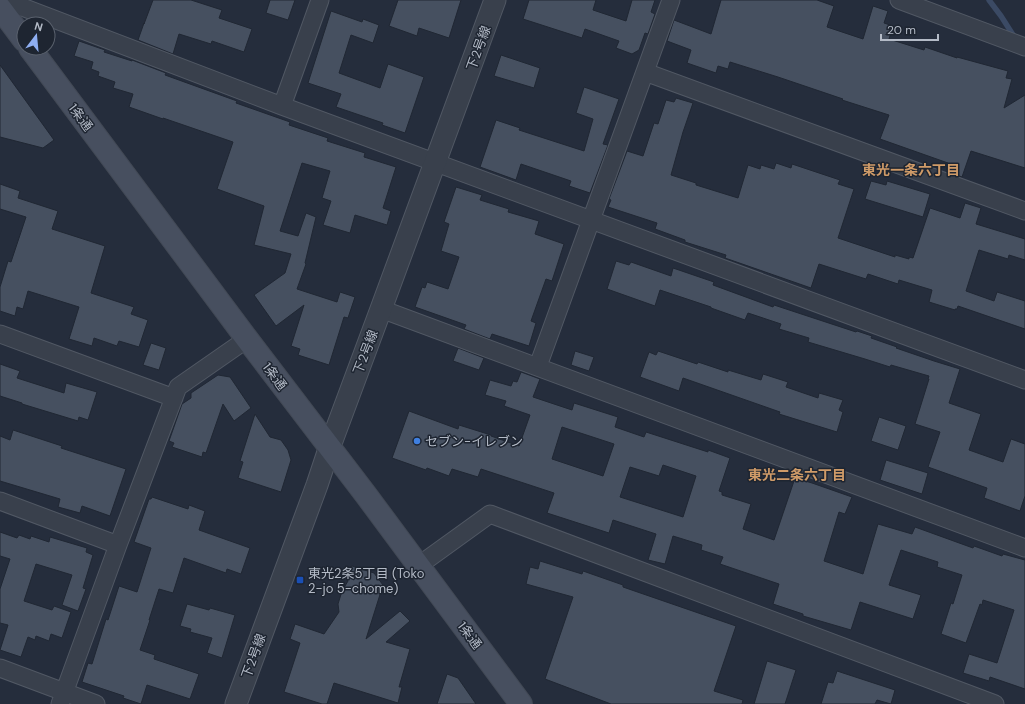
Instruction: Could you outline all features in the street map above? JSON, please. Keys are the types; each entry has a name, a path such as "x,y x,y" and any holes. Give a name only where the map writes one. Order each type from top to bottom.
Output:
{"main road":[{"path":"2,11 16,29"},
{"name":"1条通","path":"36,56 247,339 330,446 521,704"}],"street":[{"path":"282,106 320,0"},
{"name":"下2号線","path":"236,704 495,0"},
{"path":"538,366 671,0"},
{"path":"899,0 1025,47"},
{"path":"2,11 282,106 1025,380"},
{"path":"645,72 1025,211"},
{"path":"381,309 1025,548"},
{"path":"0,334 174,398"},
{"path":"62,698 178,387 247,339"},
{"path":"0,501 118,545"},
{"path":"418,566 490,514 995,704"},
{"path":"0,668 62,698 96,704"}],"building":[{"path":"153,0 191,0 222,10 219,18 252,29 244,52 212,41 211,44 179,34 173,54 138,40"},
{"path":"270,0 295,0 288,20 266,13"},
{"path":"398,0 461,0 449,38 419,28 417,36 389,26"},
{"path":"529,0 596,0 593,10 626,21 632,0 655,0 651,12 655,14 648,34 645,33 639,50 632,54 616,48 619,41 585,29 582,38 523,19"},
{"path":"721,0 817,0 834,6 827,27 863,39 873,6 888,11 884,23 893,26 889,39 924,50 925,47 957,58 1008,71 1006,78 1012,79 1004,108 1025,95 1025,168 971,151 962,177 946,171 948,163 880,139 889,115 730,62 728,69 718,66 716,73 687,63 691,50 667,41 674,20 711,34"},
{"path":"331,11 362,22 363,19 379,25 373,43 351,35 339,73 380,88 388,64 424,77 405,133 382,125 383,123 336,107 341,94 308,83"},
{"path":"79,41 105,50 104,52 132,60 166,73 165,75 237,101 236,103 290,122 289,125 328,138 327,141 365,153 364,157 396,167 383,208 391,211 387,225 355,215 350,233 323,225 331,201 322,198 330,171 302,163 280,231 298,236 306,213 316,217 306,264 297,289 337,302 340,292 355,297 348,318 344,317 329,365 298,355 300,349 291,346 304,305 276,326 254,295 285,273 291,254 254,245 264,206 217,189 233,142 129,107 133,94 113,88 115,82 98,76 99,72 91,69 93,62 74,56"},
{"path":"501,55 540,68 534,88 494,76"},
{"path":"0,65 54,140 43,148 0,137"},
{"path":"584,87 619,99 603,144 608,145 590,193 569,186 571,181 521,164 516,180 480,167 496,120 520,128 519,130 584,151 593,119 576,113"},
{"path":"676,98 693,103 671,175 696,183 696,185 738,198 748,165 760,169 761,165 774,169 776,163 791,168 792,164 840,180 838,184 854,189 838,238 895,257 895,255 909,259 909,257 913,258 930,208 960,218 965,203 981,208 976,224 1025,239 1025,260 1009,255 1008,259 979,250 966,291 994,301 997,292 1025,301 1025,329 958,306 955,310 929,302 932,290 899,280 898,284 868,274 866,279 819,264 811,288 725,258 726,255 685,242 685,240 655,229 657,223 608,207 611,200 609,199 627,151 643,156 654,123 658,124 666,100 674,102"},
{"path":"871,181 886,185 887,181 930,194 923,217 865,199"},
{"path":"0,184 20,191 18,198 58,211 52,229 105,246 91,293 134,307 131,314 148,320 139,347 119,341 117,346 94,338 92,346 69,339 79,307 28,291 23,309 17,307 15,316 0,311 0,287 8,261 11,262 26,217 0,209"},
{"path":"456,187 482,195 480,200 509,209 508,212 539,221 535,234 564,244 552,281 546,279 531,321 536,323 529,346 492,334 490,339 464,329 466,325 415,307 422,287 425,288 427,282 448,289 459,257 441,251 449,224 444,222"},
{"path":"616,261 629,265 631,262 671,276 673,268 714,282 713,285 773,307 774,305 856,332 857,331 872,336 871,338 897,347 896,348 960,369 949,403 981,414 969,450 1003,462 1011,439 1025,444 1025,496 1020,511 984,498 987,488 928,467 940,432 915,424 929,376 891,365 890,367 808,342 809,338 779,329 781,324 748,313 745,320 660,290 655,306 607,289"},
{"path":"151,343 166,348 159,370 143,365"},
{"path":"458,348 484,358 479,370 453,361"},
{"path":"575,351 594,357 589,371 571,365"},
{"path":"658,351 697,364 698,362 728,372 728,370 761,380 763,374 788,382 786,387 818,398 819,393 843,400 839,410 843,412 837,432 779,414 780,412 683,378 679,391 640,377 649,352 656,355"},
{"path":"0,364 20,371 17,378 64,393 66,383 97,392 88,420 79,417 78,421 0,396"},
{"path":"521,372 540,379 533,397 572,410 574,403 618,417 615,427 644,437 646,432 730,458 719,491 722,492 722,495 751,504 743,529 774,540 795,478 852,497 845,514 839,512 824,561 863,574 878,524 912,534 915,527 973,548 974,546 1002,556 1003,554 1025,560 1025,689 990,677 989,681 963,673 969,654 997,663 1014,610 983,600 982,605 980,604 966,643 941,634 951,603 953,604 962,575 937,567 938,562 901,550 889,585 921,595 913,619 860,602 851,630 803,616 803,614 773,604 779,584 720,564 723,557 701,550 702,545 673,536 665,564 648,560 656,534 613,520 609,533 547,513 554,493 481,469 478,477 452,469 449,476 427,468 426,470 392,458 409,411 458,429 459,425 519,446 530,415 504,406 506,401 485,395 490,380 511,386 513,381 517,382","holes":["562,427 614,444 603,476 552,459","663,465 696,476 683,517 620,497 630,467 659,476"]},
{"path":"218,375 230,377 251,408 234,421 223,404 206,453 203,452 202,457 172,447 174,443 169,441 182,404 191,398 191,393"},
{"path":"255,414 270,437 281,440 288,450 291,460 281,492 238,478 243,462 240,461"},
{"path":"879,417 906,426 898,450 871,441"},
{"path":"13,430 62,446 61,448 126,469 110,516 82,506 80,513 58,507 60,499 0,481 0,436 10,440"},
{"path":"886,460 928,473 922,494 880,480"},
{"path":"152,497 188,509 189,505 205,511 199,530 250,548 241,574 227,569 226,573 184,558 173,593 159,589 140,650 155,655 154,659 199,674 190,699 147,685 141,704 123,698 124,696 82,682 88,663 92,664 106,619 108,620 119,586 137,592 151,548 134,542 149,499"},
{"path":"0,532 17,538 19,535 30,539 31,536 49,542 50,537 87,548 86,552 93,555 83,588 86,589 78,611 62,605 72,575 36,564 24,601 52,610 54,606 71,612 62,638 51,634 49,641 36,636 35,640 28,637 21,657 0,650 8,625 0,623 0,589 10,559 0,556"},
{"path":"540,561 582,574 583,571 623,585 623,587 736,626 714,691 743,700 742,704 611,704 545,679 573,597 526,584 530,567 538,569"},
{"path":"352,566 374,573 383,585 366,639 400,611 410,621 386,642 410,649 399,687 402,687 398,703 334,683 327,704 322,704 284,692 300,643 290,639 295,624 324,634 339,612 338,604 342,591 348,581 342,572"},
{"path":"187,604 209,610 210,608 235,615 222,658 207,653 212,638 190,632 191,629 180,626"},
{"path":"767,661 796,670 785,704 754,704"},
{"path":"837,671 895,690 891,704 877,700 875,704 821,704 828,682 833,683"},
{"path":"447,674 458,678 476,704 437,704"}],"waterway":[{"path":"989,0 1015,38"}],"place":[{"name":"セブン-イレブン","path":"417,441"},
{"name":"東光2条5丁目 (Toko 2-jo 5-chome)","path":"300,580"}],"district":[{"name":"東光一条六丁目","path":"911,170"},
{"name":"東光二条六丁目","path":"797,475"}]}
